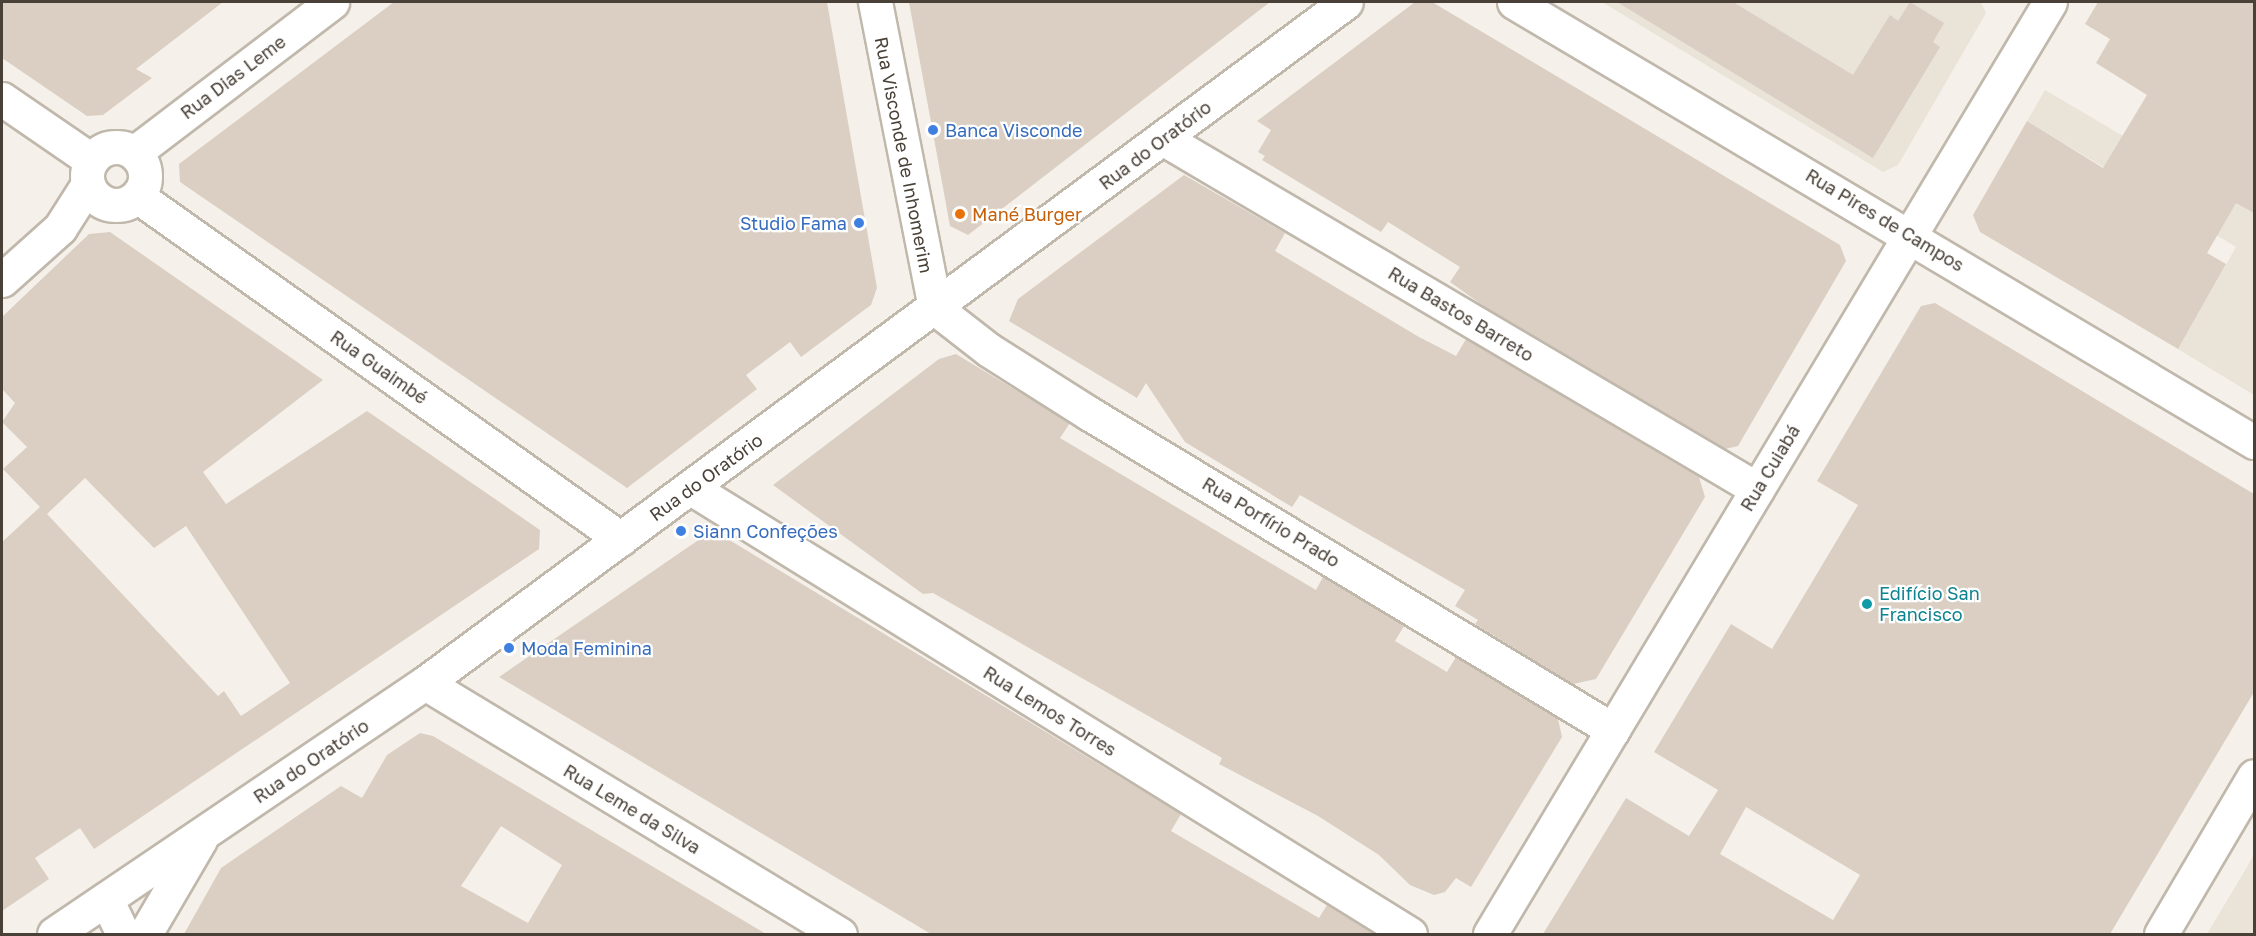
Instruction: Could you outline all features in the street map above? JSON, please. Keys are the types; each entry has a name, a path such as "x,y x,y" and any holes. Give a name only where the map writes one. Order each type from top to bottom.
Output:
{"street":[{"name":"Rua Dias Leme","path":"134,153 332,2"},
{"name":"Rua Visconde de Inhomerim","path":"874,2 935,308"},
{"name":"Rua do Oratório","path":"60,933 106,899 425,683 1164,139 1346,2"},
{"name":"Rua Pires de Campos","path":"1514,2 1910,235 2254,442"},
{"name":"Rua Cuiabá","path":"1490,934 1910,235 2041,5"},
{"path":"2,99 89,172 93,195 126,200"},
{"name":"Rua Bastos Barreto","path":"1164,139 1757,489"},
{"path":"2,280 60,228 126,200 145,173 134,153 111,147 89,172 60,228"},
{"name":"Rua Guaimbé","path":"126,200 621,539"},
{"name":"Rua Porfírio Prado","path":"935,308 989,350 1090,414 1613,730"},
{"name":"Rua Lemos Torres","path":"691,488 1410,934"},
{"name":"Rua Leme da Silva","path":"425,683 820,930"},
{"path":"2161,934 2246,809 2254,776"},
{"path":"146,934 202,835"},
{"path":"106,899 123,934"}],"shaded area":[{"path":"1602,2 1981,2 1986,13 1898,165 1883,172"},
{"path":"2045,90 2254,213 2254,395 2178,349 2236,247 2027,121"},
{"path":"2254,854 2254,934 2207,934 2247,867"}],"building":[{"path":"2,2 223,2 136,69 152,78 103,115 87,116 2,58"},
{"path":"394,2 827,2 877,288 871,305 801,357 790,342 746,375 757,389 627,488 180,182 179,164"},
{"path":"909,2 1270,2 968,235 950,226"},
{"path":"1415,2 1432,2 1840,245 1846,261 1738,446 1725,449 1485,307 1450,282 1460,267 1388,222 1381,232 1262,160 1265,156 1258,152 1271,130 1257,121"},
{"path":"1617,2 1733,2 1853,75 1890,15 1898,21 1910,2 1944,23 1933,42 1940,47 1873,158"},
{"path":"2098,2 2254,2 2254,213 2236,203 2207,253 2226,264 2178,349 1980,232 1973,215 2027,121 2103,168 2147,95 2096,63 2110,39 2085,24"},
{"path":"1184,175 1285,233 1275,251 1419,337 1456,356 1466,339 1699,477 1705,497 1596,679 1573,684 1475,624 1478,620 1455,606 1465,590 1300,495 1292,507 1185,442 1146,383 1137,398 1009,321 1018,299"},
{"path":"110,232 323,380 203,472 226,504 367,411 540,530 539,549 94,849 80,828 35,858 49,879 2,911 2,542 40,507 3,469 27,447 2,422 15,403 2,389 2,317 89,234","holes":["85,478 154,548 186,526 290,683 241,716 224,691 218,696 47,514"]},
{"path":"1935,303 2254,494 2254,692 2110,934 1543,934 1626,798 1689,836 1718,790 1654,752 1731,624 1772,649 1858,505 1817,481 1921,306","holes":["1746,807 1860,875 1833,920 1720,854"]},
{"path":"956,354 1070,423 1060,438 1316,590 1323,577 1404,626 1395,641 1447,672 1456,657 1558,719 1562,737 1471,887 1456,878 1445,892 1434,895 1410,885 1379,855 1318,816 1219,764 1222,758 933,593 923,594 773,485 939,359"},
{"path":"713,530 1181,814 1171,831 1319,918 1327,905 1375,934 931,934 499,677"},
{"path":"420,733 433,736 766,934 184,934 221,868 341,786 362,798 387,755","holes":["501,826 562,865 528,923 461,886"]}],"place":[{"name":"Banca Visconde","path":"933,130"},
{"name":"Mané Burger","path":"960,214"},
{"name":"Studio Fama","path":"859,223"},
{"name":"Siann Confeções","path":"681,531"},
{"name":"Edifício San Francisco","path":"1867,604"},
{"name":"Moda Feminina","path":"509,648"}]}
